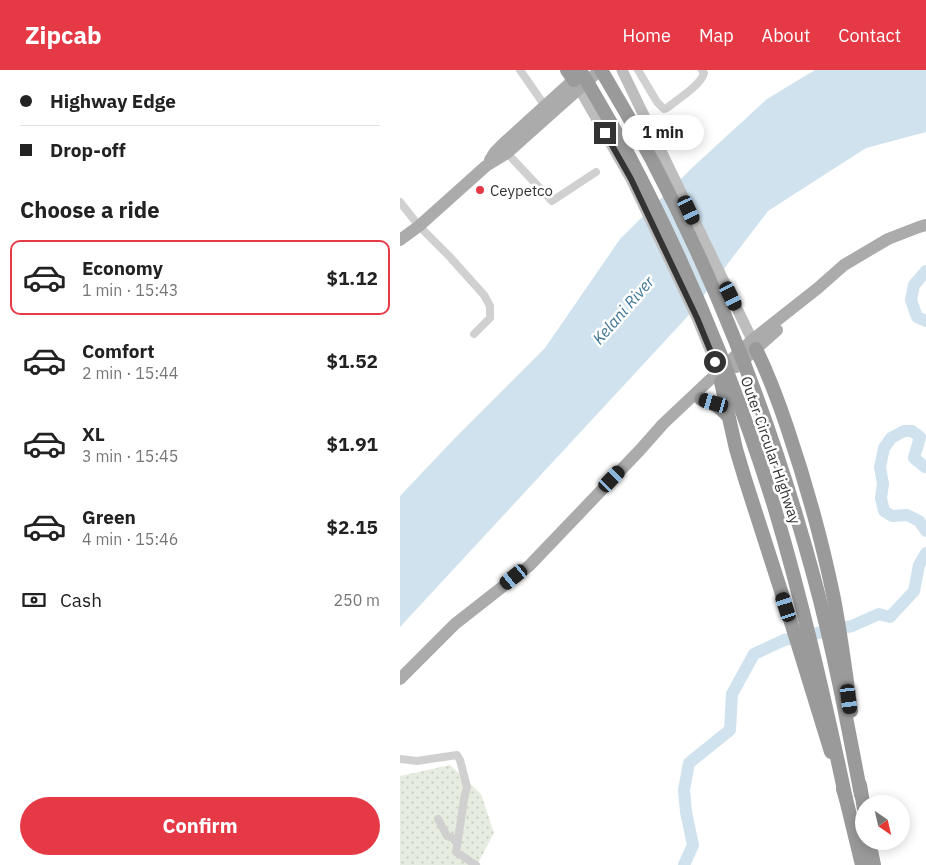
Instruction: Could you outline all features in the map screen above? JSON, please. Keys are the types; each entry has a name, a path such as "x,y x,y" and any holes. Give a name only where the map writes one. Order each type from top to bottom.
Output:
{"highway":[{"name":"Outer Circular Highway","path":"601,70 642,140 694,244 734,337 760,405 814,574 843,696 861,795"},
{"name":"Outer Circular Highway","path":"575,77 627,152 677,253 735,392 773,505 796,582 814,651 862,865"},
{"path":"754,345 779,403 797,457 811,504 834,600 861,795"},
{"path":"720,377 728,417 745,479 846,799"},
{"path":"701,399 714,403 728,417"},
{"path":"872,850 874,865"}],"main road":[{"path":"486,166 495,152 504,143 584,70"},
{"path":"400,240 486,166 508,153 575,77 601,70"},
{"path":"400,679 455,624 529,566 663,424 720,377 754,345 786,321 818,288 844,265 888,239 926,225"},
{"path":"640,450 668,429 701,399 720,377"}],"street":[{"path":"520,70 545,106"},
{"path":"622,70 754,345"},
{"path":"638,70 657,102 664,109 668,108 697,84 704,73 702,70"},
{"path":"575,77 631,179 697,318 720,377"},
{"path":"508,153 552,201 596,172"},
{"path":"400,202 418,226 449,256 484,295 490,306 490,318 474,334"},
{"path":"400,759 417,762 457,755 467,787 456,852 476,865"},
{"path":"438,819 447,836 458,840"}],"shaded area":[{"path":"450,765 481,794 494,833 477,865 400,865 400,776"}],"water":[{"name":"Kelani River","path":"815,70 926,70 926,132 866,148 768,211 688,316 400,627 400,496 545,348 620,239 694,166 767,99"}],"waterway":[{"path":"926,271 914,285 911,300 917,317 926,321"},
{"path":"926,466 914,458 920,437 912,431 904,431 891,438 884,448 880,467 883,484 881,498 884,511 892,516 907,515 919,521 926,531"},
{"path":"684,865 693,845 686,812 684,790 689,763 730,730 732,694 754,654 784,640 852,626 879,614 890,617 914,591 919,565 926,553"}],"place":[{"name":"Ceypetco","path":"480,190"}],"route":[{"path":"605,133 631,179 697,318 715,362"}]}
